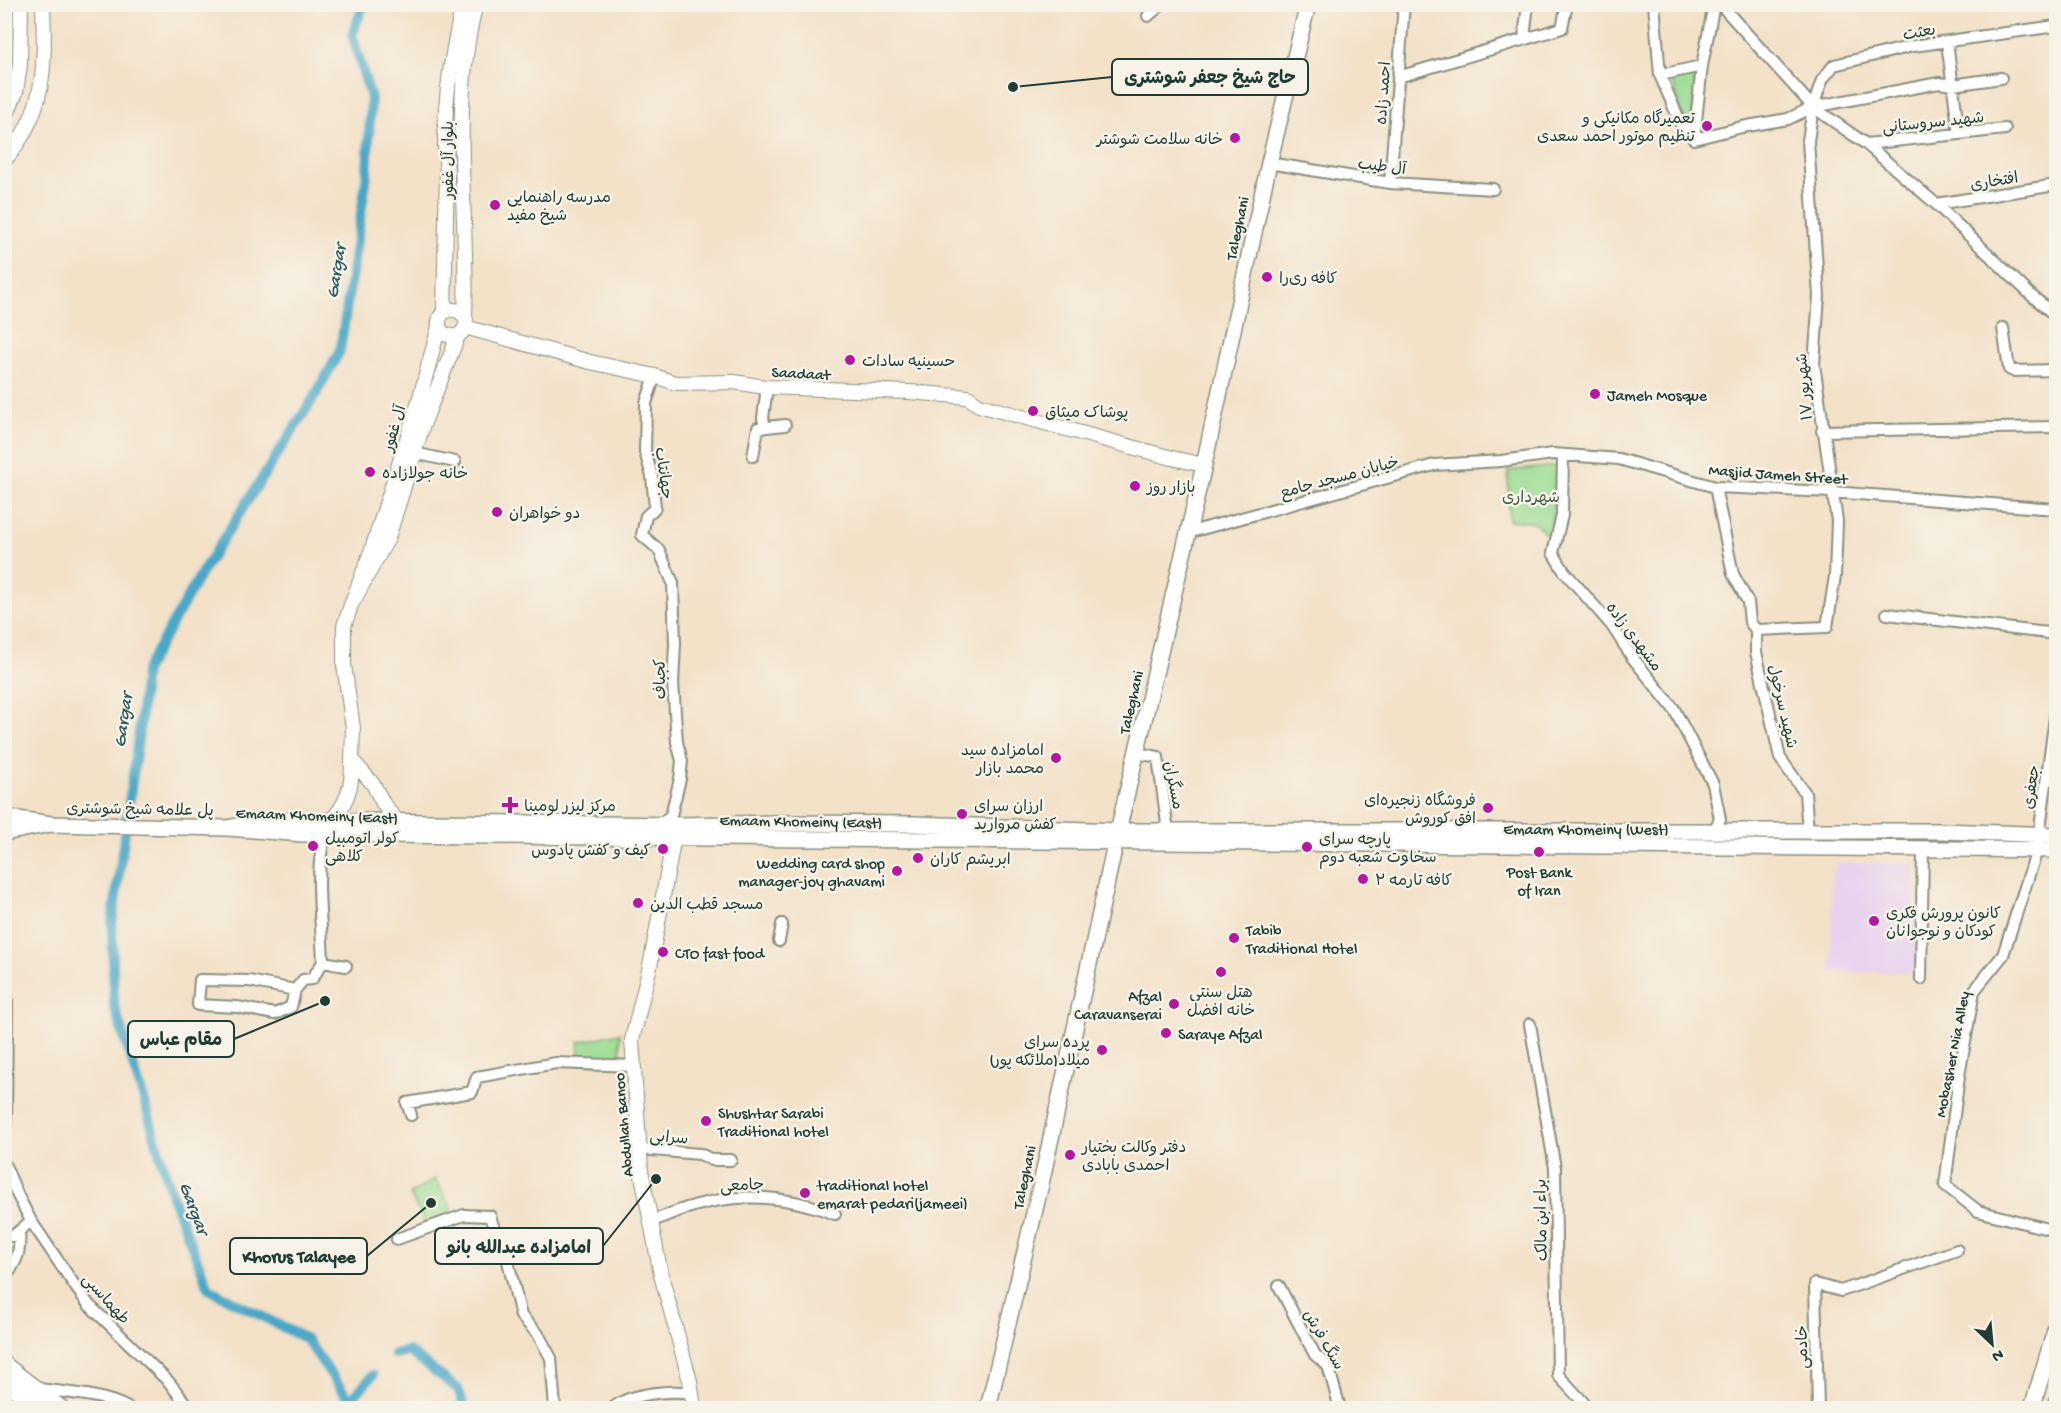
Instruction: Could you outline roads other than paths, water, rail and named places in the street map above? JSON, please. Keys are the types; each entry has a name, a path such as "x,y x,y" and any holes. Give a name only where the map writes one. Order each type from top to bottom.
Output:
{"main road":[{"name":"Taleghani","path":"988,1408 1041,1184 1117,836 1204,465 1269,163 1308,4"},
{"path":"4,817 51,825"},
{"name":"Emaam Khomeiny (East)","path":"227,828 266,820 328,827 675,831 902,824 1117,836"},
{"name":"Emaam Khomeiny (East)","path":"328,827 398,822 660,825 675,831"},
{"path":"4,832 51,825"},
{"name":"پل علامه شیخ شوشتری","path":"51,825 227,828"},
{"name":"Emaam Khomeiny (West)","path":"1117,836 1168,831 1714,839 1923,848 2056,850"},
{"name":"Emaam Khomeiny (West)","path":"1117,836 1714,839 1808,831 1942,831 2056,835"},
{"path":"2032,1408 2056,1327"},
{"path":"4,1364 61,1408"},
{"path":"4,1381 39,1408"},
{"path":"2055,1408 2056,1402"}],"street":[{"path":"4,121 16,92 21,65 21,4"},
{"path":"4,161 22,139 35,113 41,89 44,59 43,4"},
{"name":"بلوار آل غفور","path":"444,312 447,171 444,148 449,81 463,4"},
{"name":"بلوار آل غفور","path":"463,326 466,280 462,136 468,32 476,4"},
{"path":"1148,16 1162,4"},
{"name":"احمد زاده","path":"1390,183 1404,4"},
{"path":"1524,38 1528,4"},
{"path":"1398,77 1562,28 1567,4"},
{"path":"1654,4 1660,75 1681,124 1694,139"},
{"path":"1694,139 1702,66 1714,4"},
{"path":"1720,4 1813,107 1866,144 1936,204 2056,316"},
{"name":"بعثت","path":"1813,107 1822,80 1834,65 1913,46 2056,26"},
{"path":"1947,42 1959,134"},
{"path":"1660,75 1702,66"},
{"path":"1694,139 1788,119 1813,107 1939,83 1953,85 2001,78"},
{"name":"۱۷ شهریور","path":"1756,630 1827,627 1834,576 1837,521 1814,364 1819,296 1808,141 1813,107"},
{"name":"شهید سروستانی","path":"1866,144 2005,129"},
{"name":"آل طیب","path":"1269,163 1390,183 1493,189"},
{"name":"افتخاری","path":"1936,204 2056,185"},
{"path":"451,309 459,311 463,326 450,337 443,333 439,326 439,319 444,312 451,309"},
{"name":"آل غفور","path":"328,827 342,807 351,785 353,728 344,655 344,626 372,549 419,401 439,326"},
{"name":"Saadaat","path":"463,326 590,362 656,376 675,383 734,382 767,387 910,392 968,397 979,405 1204,465"},
{"name":"آل غفور","path":"351,605 388,538 423,425 463,326"},
{"path":"2003,328 2009,369 2013,371 2056,370"},
{"name":"جهانتاب","path":"642,535 646,516 655,508 652,476 645,452 646,403 656,376"},
{"path":"765,427 763,418 767,387"},
{"path":"753,456 758,428 785,425"},
{"path":"1822,431 2056,427"},
{"path":"414,453 455,462"},
{"name":"Masjid Jameh Street","path":"1501,461 1553,454 1619,459 1715,487 1832,492 2056,509"},
{"name":"مشهدی زاده","path":"1563,455 1562,515 1552,553 1570,579 1612,626 1632,657 1674,709 1713,784 1720,819 1714,839"},
{"name":"خیابان مسجد جامع","path":"1187,533 1434,465 1501,461"},
{"path":"1715,487 1733,574 1748,602 1750,622 1756,630"},
{"name":"کجباف","path":"642,535 659,550 673,583 675,644 673,683 677,742 682,761 671,815 660,825"},
{"path":"1887,614 2056,634"},
{"name":"شهید سرخول","path":"1756,630 1756,652 1780,758 1805,793 1808,831"},
{"name":"جعفری","path":"2039,834 2056,710"},
{"name":"مسگران","path":"1142,754 1158,757 1168,831"},
{"path":"352,760 373,784 384,805 398,822"},
{"path":"295,990 249,981 200,980 198,1005 237,1007 275,1014 291,1006 295,990 303,980 312,979 324,962 320,874 322,844 328,827"},
{"name":"Abdullah Banoo","path":"675,831 650,966 632,1040 641,1170 661,1275 690,1381 694,1408"},
{"name":"Mobasher Nia Alley","path":"2039,834 2037,850 2003,955 1974,992 1959,1076 1945,1185 1978,1211 2056,1231"},
{"path":"1921,979 1923,848"},
{"path":"779,941 782,924"},
{"path":"324,962 346,966"},
{"path":"4,1126 6,1123 7,997"},
{"name":"براء ابن مالک","path":"1530,1024 1555,1168 1558,1375 1583,1402 1584,1408"},
{"path":"411,1115 407,1103 472,1092 477,1077 556,1063 634,1066"},
{"name":"سرابی","path":"640,1149 700,1154 712,1160 731,1160"},
{"name":"طهماسبی","path":"4,1163 31,1221 89,1305 169,1382 189,1408"},
{"name":"جامعی","path":"651,1222 679,1209 728,1198 778,1198 813,1205 835,1214"},
{"path":"397,1239 464,1215 490,1216 501,1251 507,1257 521,1316 538,1335 551,1359 555,1408"},
{"path":"4,1236 13,1236 31,1221"},
{"path":"4,1280 17,1259 20,1246 19,1232"},
{"name":"خادمی","path":"1818,1408 1815,1284 1840,1291 1957,1250"},
{"name":"سنگ فرش","path":"1279,1286 1315,1355 1328,1366 1340,1408"},
{"path":"37,1389 79,1394 119,1403 128,1408"},
{"path":"613,1408 617,1404 637,1397 673,1391 692,1393"}],"waterway":[{"name":"Gargar","path":"355,1408 306,1339 209,1289 172,1196 114,1006 112,924 140,725 145,671 202,572 316,394 340,351 367,174 371,98 352,35 364,4"},
{"path":"394,1354 408,1351 458,1389 465,1408"},
{"path":"350,1401 373,1375"}],"place":[{"name":"حاج شیخ جعفر شوشتری","path":"1013,87"},
{"name":"تعمیرگاه مکانیکی و تنظیم موتور احمد سعدی","path":"1707,126"},
{"name":"خانه سلامت شوشتر","path":"1235,138"},
{"name":"مدرسه راهنمایی شیخ مفید","path":"495,205"},
{"name":"کافه‌ ری‌را","path":"1267,277"},
{"name":"حسینیه سادات","path":"850,360"},
{"name":"Jameh Mosque","path":"1595,394"},
{"name":"پوشاک میثاق","path":"1033,411"},
{"name":"خانه جولازاده","path":"370,472"},
{"name":"بازار روز","path":"1135,486"},
{"name":"دو خواهران","path":"497,512"},
{"name":"امامزاده سید محمد بازار","path":"1056,758"},
{"name":"مرکز لیزر لومینا","path":"510,805"},
{"name":"فروشگاه زنجیره‌ای افق کوروش","path":"1488,808"},
{"name":"ارزان سرای کفش مروارید","path":"962,814"},
{"name":"کولر اتومبیل کلاهی","path":"313,846"},
{"name":"پارچه سرای سخاوت شعبه دوم","path":"1307,847"},
{"name":"کیف و کفش پادوس","path":"663,849"},
{"name":"Post Bank of Iran","path":"1539,852"},
{"name":"ابریشم کاران","path":"918,858"},
{"name":"Wedding card shop manager-joy ghavami","path":"897,871"},
{"name":"کافه تارمه ۲","path":"1363,879"},
{"name":"مسجد قطب الدین","path":"638,903"},
{"name":"کانون پرورش فکری کودکان و نوجوانان","path":"1874,921"},
{"name":"Tabib Traditional Hotel","path":"1234,938"},
{"name":"CTO fast food","path":"663,952"},
{"name":"هتل سنتی خانه افضل","path":"1221,972"},
{"name":"مقام عباس","path":"325,1001"},
{"name":"Afzal Caravanserai","path":"1174,1004"},
{"name":"Saraye Afzal","path":"1166,1033"},
{"name":"پرده سرای میلاد(ملائکه پور)","path":"1102,1050"},
{"name":"Shushtar Sarabi Traditional hotel","path":"706,1121"},
{"name":"دفتر وکالت بختیار احمدی بابادی","path":"1070,1155"},
{"name":"امامزاده عبدالله بانو","path":"656,1179"},
{"name":"traditional hotel emarat pedari(jameei)","path":"805,1193"},
{"name":"Khorus Talayee","path":"431,1203"}],"park label":[{"name":"شهرداری","path":"1531,496"}]}
